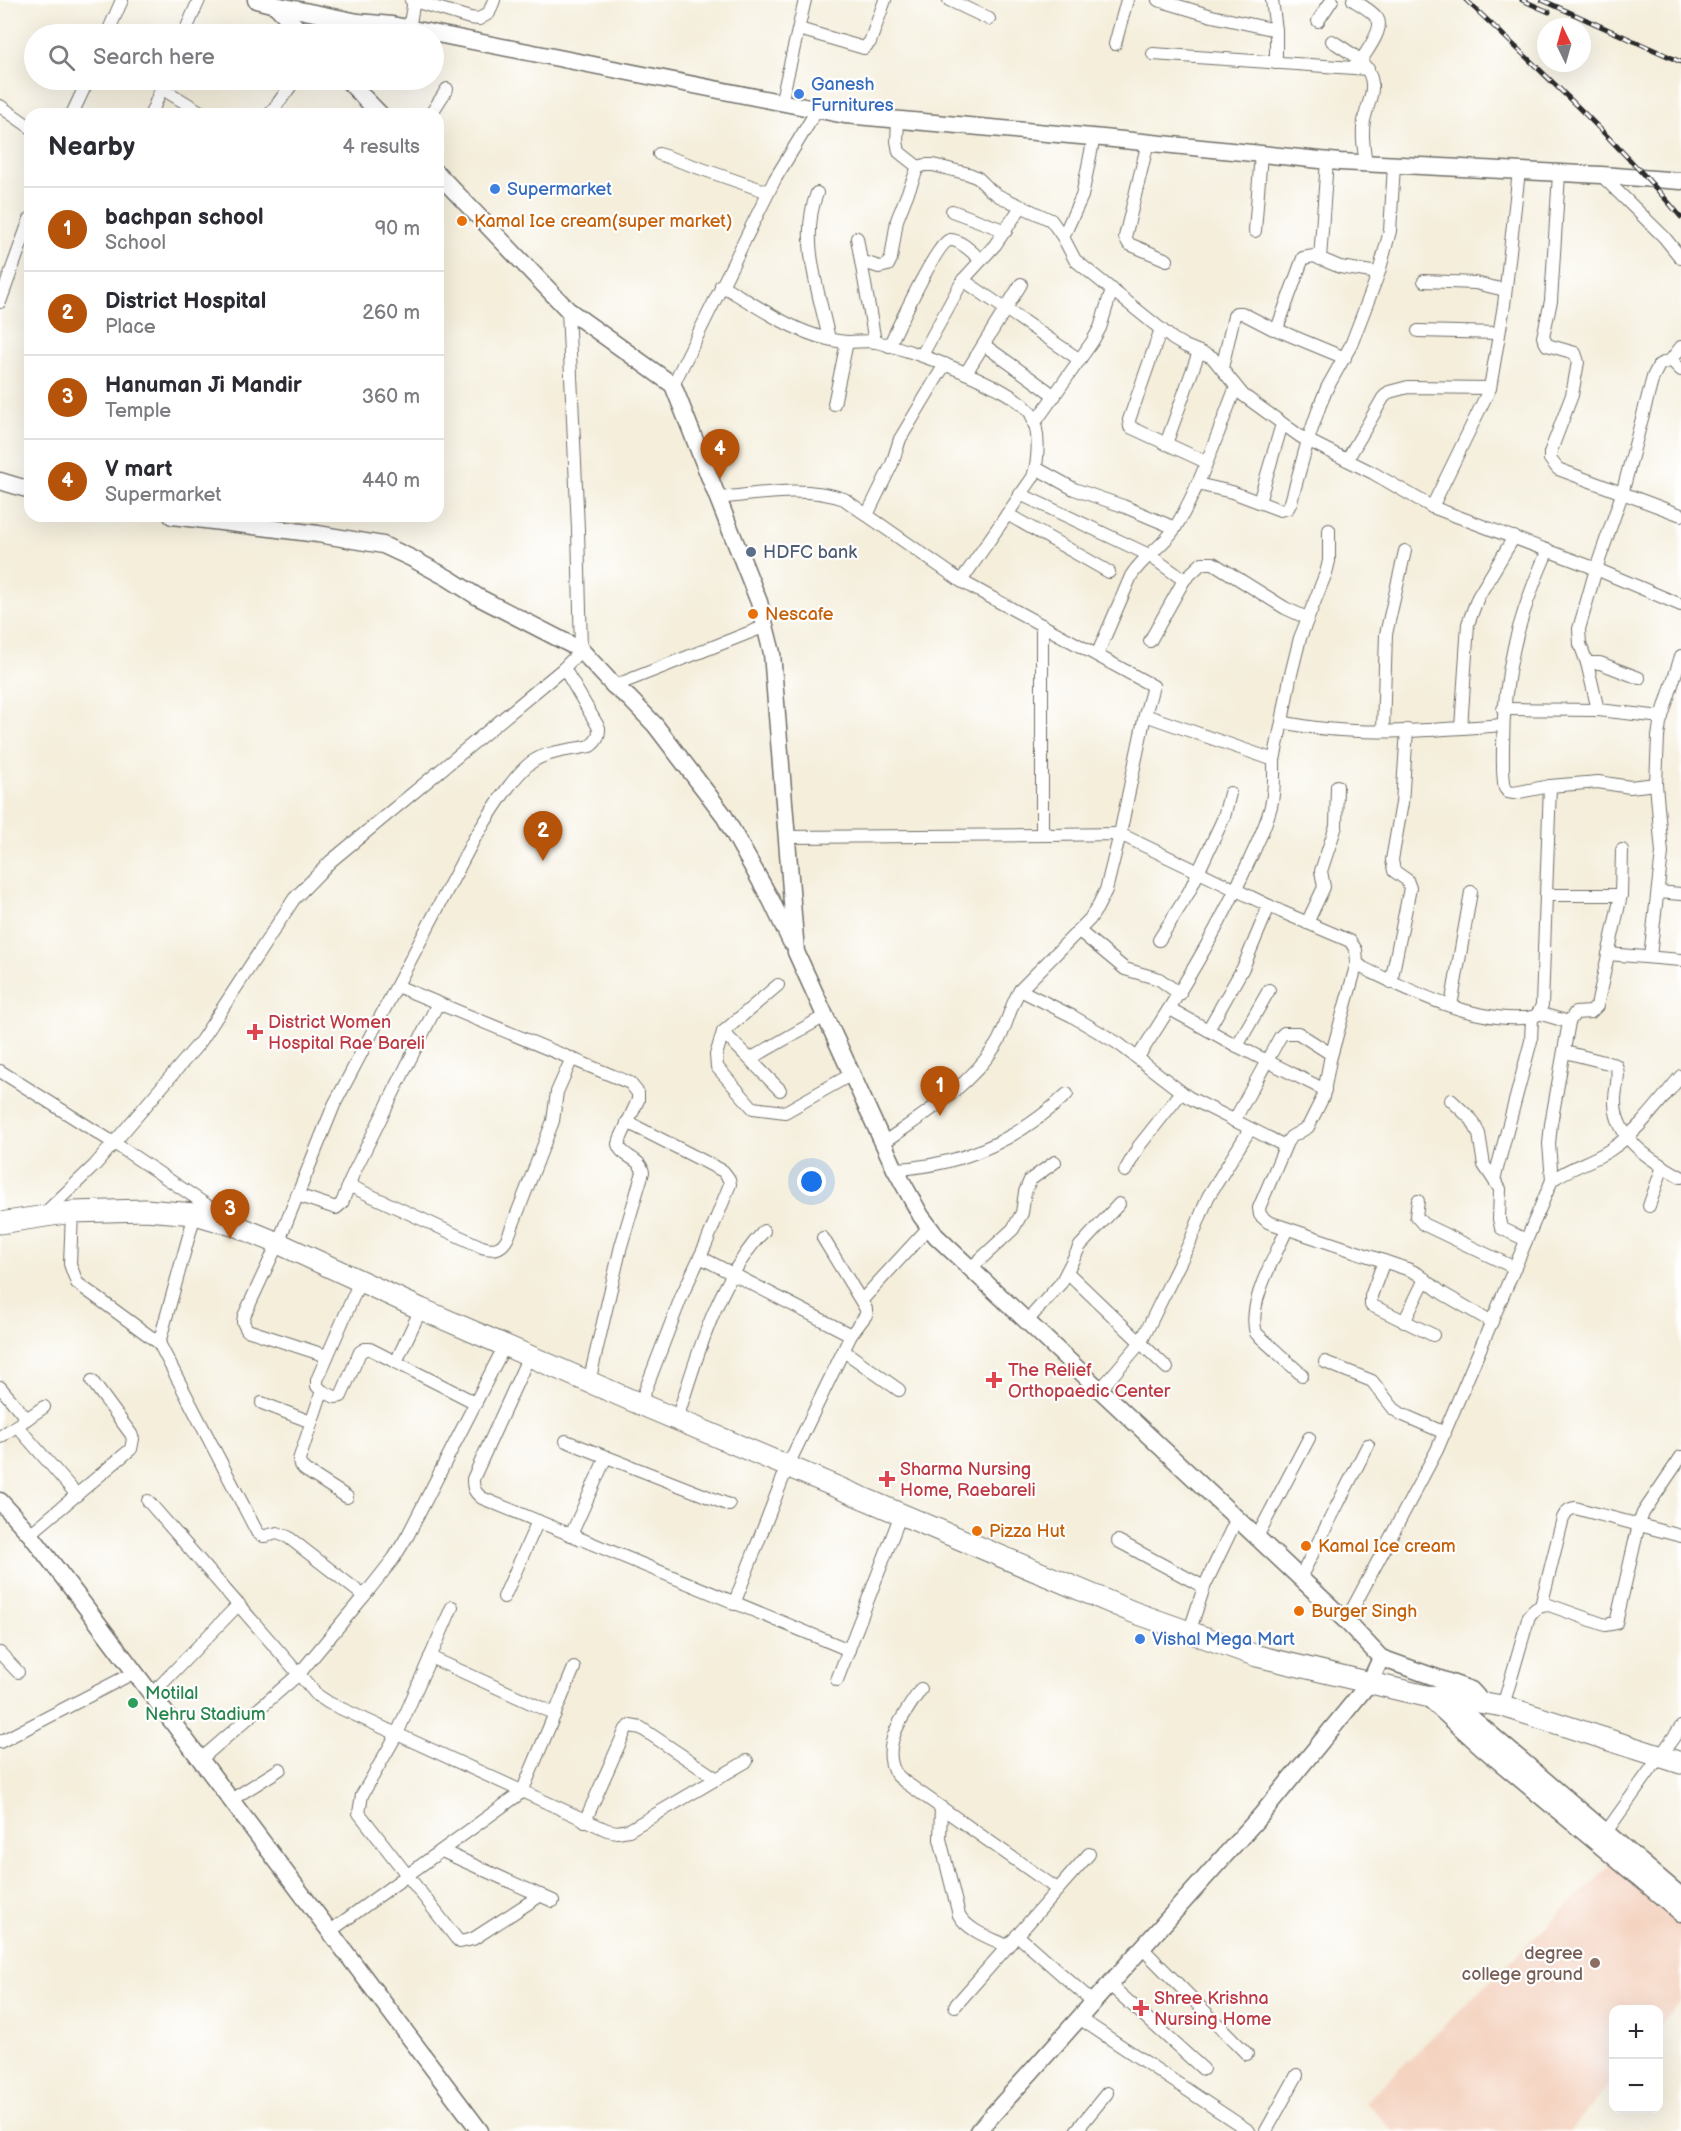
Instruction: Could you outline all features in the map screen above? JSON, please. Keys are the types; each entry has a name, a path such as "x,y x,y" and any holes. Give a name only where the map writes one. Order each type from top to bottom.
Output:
{"highway":[{"path":"3,1224 72,1212 145,1210 195,1214 238,1227 640,1404 1133,1612 1189,1633 1257,1656 1436,1696 1503,1706 1681,1763"}],"street":[{"path":"111,24 122,0"},
{"path":"188,24 199,0"},
{"path":"256,0 275,5 300,18 366,24"},
{"path":"410,24 413,0 479,19 489,13 494,0"},
{"path":"781,103 805,0"},
{"path":"799,29 864,48 870,42 885,0"},
{"path":"949,0 989,19"},
{"path":"1115,44 1127,0"},
{"path":"1158,0 1212,16 1276,30"},
{"path":"1272,0 1276,30 1276,63"},
{"path":"1318,21 1332,0"},
{"path":"1353,0 1377,17 1379,23 1379,30 1364,65"},
{"path":"444,36 844,115 1366,164 1681,181"},
{"path":"1332,41 1364,65 1372,79 1373,90 1362,137 1366,164"},
{"path":"1154,54 1276,63 1364,65"},
{"path":"435,108 447,89"},
{"path":"75,108 83,90"},
{"path":"153,108 161,90"},
{"path":"171,90 196,108"},
{"path":"274,108 288,90"},
{"path":"357,90 374,108"},
{"path":"0,106 24,123"},
{"path":"673,385 768,192 785,160 817,110"},
{"path":"898,120 899,152 918,167"},
{"path":"1063,237 1082,196 1094,137"},
{"path":"1148,142 1125,237 1130,244 1167,260"},
{"path":"659,154 768,192"},
{"path":"1255,231 1261,154"},
{"path":"1320,259 1327,160"},
{"path":"918,167 933,165 969,174 985,183 990,190 1051,220 1075,260 1185,346 1212,357 1236,387 1282,424 1308,440 1432,507 1548,550 1681,605"},
{"path":"1197,484 1232,492 1280,510 1288,508 1308,440 1327,388 1345,358 1378,273 1390,231 1394,165"},
{"path":"861,261 879,267 888,265 897,220 918,167"},
{"path":"1432,507 1490,388 1505,290 1519,171"},
{"path":"1560,174 1551,301 1543,337 1547,345 1575,353 1578,362 1568,411 1550,453 1550,459 1558,469 1681,515"},
{"path":"1601,175 1664,237 1681,258"},
{"path":"444,180 568,310 673,385 759,602 772,653 796,952"},
{"path":"817,193 811,211 810,249 829,339"},
{"path":"922,355 963,280 1006,231 1021,207"},
{"path":"952,211 1006,231"},
{"path":"0,302 24,236"},
{"path":"857,238 875,342"},
{"path":"889,346 942,245 951,240 956,241 981,260"},
{"path":"1275,329 1303,258 1309,256 1340,267 1378,273"},
{"path":"963,280 1080,360"},
{"path":"1424,280 1475,283 1505,290"},
{"path":"966,373 1021,284"},
{"path":"721,285 803,331 848,342 875,342 945,364 987,383 1022,405 1030,413 1036,438 1036,468 1033,477 961,581"},
{"path":"1034,424 1100,328 1112,289"},
{"path":"41,1217 95,1165 201,1041 294,899 331,861 564,668 581,650 568,310"},
{"path":"1222,368 1232,319 1236,313 1242,313 1345,358"},
{"path":"1161,329 1129,423 1133,429 1206,462"},
{"path":"1418,331 1499,333"},
{"path":"834,404 848,342"},
{"path":"984,345 1055,396"},
{"path":"1598,710 1580,644 1579,629 1596,569 1622,494 1653,377 1659,365 1671,360 1681,347"},
{"path":"1166,444 1199,352"},
{"path":"1671,360 1681,370"},
{"path":"867,515 892,464 900,439 945,364"},
{"path":"1097,655 1136,567 1165,541 1175,528 1197,484 1236,387"},
{"path":"1347,460 1383,398 1389,392 1408,387 1490,388"},
{"path":"1258,502 1282,424"},
{"path":"1036,468 1074,489 1175,528"},
{"path":"0,481 24,488"},
{"path":"718,498 820,492 844,499 961,581 1153,686 1120,834 1102,900 1090,920 1020,990 1006,1028 989,1055 932,1108 883,1143"},
{"path":"1020,494 1149,555 1184,580"},
{"path":"1007,514 1109,572"},
{"path":"221,522 383,545 581,650 655,725 723,814 771,900 895,1169 929,1227 1346,1621 1381,1658 1470,1690 1482,1702"},
{"path":"1138,1057 1180,994 1236,890 1262,833 1274,794 1274,760 1290,678 1307,618 1329,561 1329,530"},
{"path":"1461,728 1468,624 1478,597 1514,537"},
{"path":"1548,550 1534,581 1507,676 1503,709 1505,788 1508,792 1514,793 1550,786 1598,782 1630,787 1656,784"},
{"path":"1383,731 1386,634 1405,551"},
{"path":"1150,641 1184,580 1197,565 1207,562 1213,563 1285,608 1307,618"},
{"path":"1042,625 1042,828 1047,835"},
{"path":"614,686 766,626"},
{"path":"1650,956 1662,853 1655,763 1662,717 1681,656"},
{"path":"1587,663 1600,663 1639,678"},
{"path":"327,1356 247,1330 244,1326 244,1316 278,1243 334,1105 474,839 524,768 546,755 590,746 599,736 599,728 564,668"},
{"path":"1503,709 1598,710 1662,717"},
{"path":"1145,715 1274,760"},
{"path":"1282,722 1328,730 1383,731 1503,725"},
{"path":"1391,981 1410,888 1407,880 1394,871 1392,860 1402,803 1407,730"},
{"path":"1307,923 1324,887 1321,871 1336,826 1337,786"},
{"path":"1494,1180 1531,1041 1535,1015 1542,1005 1550,786"},
{"path":"1159,940 1189,892 1224,817 1230,793"},
{"path":"786,837 1120,834 1269,906 1350,941 1356,950 1357,963 1331,1054 1325,1090 1308,1127 1291,1137 1285,1146 1259,1208 1260,1215 1263,1219 1287,1229 1410,1270 1442,1293 1492,1322"},
{"path":"1346,1621 1445,1433 1552,1180 1549,1144 1551,1124 1569,1022 1575,1013 1596,1010 1621,895 1622,850"},
{"path":"1451,1006 1472,892"},
{"path":"1658,892 1681,894"},
{"path":"1546,895 1621,895"},
{"path":"1208,1030 1244,968 1269,906"},
{"path":"1078,930 1125,969 1159,980 1180,994"},
{"path":"1608,954 1681,960"},
{"path":"1357,963 1391,981 1451,1006 1484,1016 1500,1018 1535,1015 1569,1022"},
{"path":"778,985 723,1032 716,1055 717,1067 753,1108 784,1112 852,1074"},
{"path":"397,986 572,1058 635,1087 638,1093 638,1100 619,1139 619,1150 638,1161 644,1172 621,1246 589,1382"},
{"path":"1020,990 1072,1016 1138,1057 1181,1093 1285,1146"},
{"path":"1237,1046 1269,990"},
{"path":"297,1195 336,1208 342,1203 348,1185 438,1003"},
{"path":"1170,1009 1325,1090"},
{"path":"750,1059 825,1016"},
{"path":"723,1032 780,1090"},
{"path":"1234,1121 1280,1037 1289,1032 1298,1033 1331,1054"},
{"path":"1564,1052 1616,1065 1618,1071 1616,1110 1626,1137 1638,1149 1681,1178"},
{"path":"348,1185 482,1247 498,1249 504,1245 508,1237 554,1121 556,1092 572,1058"},
{"path":"0,1071 114,1143 238,1227"},
{"path":"1552,1180 1608,1151 1626,1137 1655,1110 1681,1076"},
{"path":"1125,1171 1139,1146 1181,1093"},
{"path":"895,1169 926,1166 987,1150 1048,1111 1067,1094"},
{"path":"1666,1095 1681,1095"},
{"path":"1451,1100 1476,1127 1481,1141 1484,1166 1500,1193 1501,1228 1526,1240"},
{"path":"627,1122 723,1171 729,1179 728,1190 682,1295 640,1404"},
{"path":"1100,1390 1141,1342 1190,1242 1208,1197 1250,1129"},
{"path":"971,1268 1013,1229 1022,1213 1025,1192 1030,1180 1055,1162"},
{"path":"1648,1206 1663,1166"},
{"path":"1418,1202 1416,1216 1423,1224 1515,1268"},
{"path":"1027,1321 1061,1282 1080,1246 1119,1204"},
{"path":"72,1212 70,1264 77,1283 159,1342 257,1532 266,1537 282,1533 364,1596"},
{"path":"159,1342 195,1214"},
{"path":"862,1300 929,1227"},
{"path":"1287,1229 1255,1305 1253,1323 1256,1333 1302,1376"},
{"path":"677,1419 699,1352 733,1274 748,1249 764,1231"},
{"path":"734,1604 788,1466 852,1335 866,1315 862,1300 823,1238"},
{"path":"700,1257 852,1335"},
{"path":"1384,1261 1371,1296 1371,1305 1433,1335"},
{"path":"1066,1272 1167,1368"},
{"path":"1404,1322 1425,1279"},
{"path":"360,1281 317,1380 317,1386 335,1397 341,1396 360,1352 370,1349 476,1403"},
{"path":"396,1362 421,1309"},
{"path":"201,1760 299,1674 394,1558 505,1345"},
{"path":"844,1352 899,1390"},
{"path":"529,1356 473,1479 476,1494 734,1604 849,1650"},
{"path":"1325,1362 1372,1381 1394,1409 1401,1414 1445,1433"},
{"path":"30,1534 131,1449 133,1444 131,1434 92,1381"},
{"path":"0,1387 22,1423 76,1495"},
{"path":"322,1391 300,1453 300,1465 304,1470 347,1497"},
{"path":"262,1403 311,1422"},
{"path":"0,1437 44,1407"},
{"path":"1257,1537 1309,1438"},
{"path":"566,1441 729,1505"},
{"path":"1300,1578 1368,1445"},
{"path":"571,1535 606,1457"},
{"path":"1503,1706 1529,1616 1534,1609 1549,1605 1605,1625 1616,1623 1643,1513 1681,1457"},
{"path":"0,1501 30,1534 152,1694 480,2131"},
{"path":"148,1501 317,1695 329,1703 585,1821 607,1830 629,1830 747,1761"},
{"path":"1541,1606 1566,1512 1575,1508 1681,1536"},
{"path":"837,1680 901,1514"},
{"path":"1189,1633 1204,1587 1237,1518"},
{"path":"504,1597 538,1521"},
{"path":"1118,1541 1204,1587"},
{"path":"152,1694 239,1604"},
{"path":"452,1606 397,1734 362,1795 359,1813 460,1942 473,1939 541,1895"},
{"path":"0,1653 18,1672"},
{"path":"430,1658 555,1714"},
{"path":"978,2131 1262,1814 1370,1682 1381,1658"},
{"path":"329,1932 522,1792 574,1668"},
{"path":"0,1742 135,1672"},
{"path":"921,1689 899,1722 893,1736 891,1754 895,1772 941,1808 1058,1889"},
{"path":"1436,1696 1606,1832 1681,1896"},
{"path":"1436,1696 1483,1748 1681,1913"},
{"path":"585,1821 626,1729 630,1726 641,1728 717,1779"},
{"path":"1606,1832 1681,1727"},
{"path":"231,1800 280,1769"},
{"path":"941,1808 940,1839 959,1915 963,1923 1007,1946"},
{"path":"442,1851 553,1901"},
{"path":"955,2006 1089,1854"},
{"path":"1017,1935 1093,2002"},
{"path":"1142,1948 1247,2054"},
{"path":"1109,1984 1203,2069"},
{"path":"1079,2018 1250,2131"},
{"path":"1266,2131 1297,2075"},
{"path":"1076,2131 1107,2093"}],"shaded area":[{"name":"degree college ground","path":"1612,1863 1681,1926 1681,2000 1663,2021 1663,2005 1609,2005 1609,2085 1570,2131 1394,2131 1365,2102"}],"railway":[{"path":"1466,0 1603,133 1681,217"},
{"path":"1522,0 1549,12"},
{"path":"1542,0 1681,62"}],"place":[{"name":"Ganesh Furnitures","path":"799,94"},
{"name":"Supermarket","path":"495,189"},
{"name":"Kamal Ice cream(super market)","path":"462,221"},
{"name":"V mart","path":"720,479"},
{"name":"HDFC bank","path":"751,552"},
{"name":"Nescafe","path":"753,614"},
{"name":"District Hospital","path":"543,861"},
{"name":"District Women Hospital Rae Bareli","path":"255,1032"},
{"name":"bachpan school","path":"940,1116"},
{"name":"Hanuman Ji Mandir","path":"230,1239"},
{"name":"The Relief Orthopaedic Center","path":"994,1380"},
{"name":"Sharma Nursing Home, Raebareli","path":"887,1479"},
{"name":"Pizza Hut","path":"977,1531"},
{"name":"Kamal Ice cream","path":"1306,1546"},
{"name":"Burger Singh","path":"1299,1611"},
{"name":"Vishal Mega Mart","path":"1140,1639"},
{"name":"Motilal Nehru Stadium","path":"133,1703"},
{"name":"degree college ground","path":"1595,1963"},
{"name":"Shree Krishna Nursing Home","path":"1141,2008"}]}
